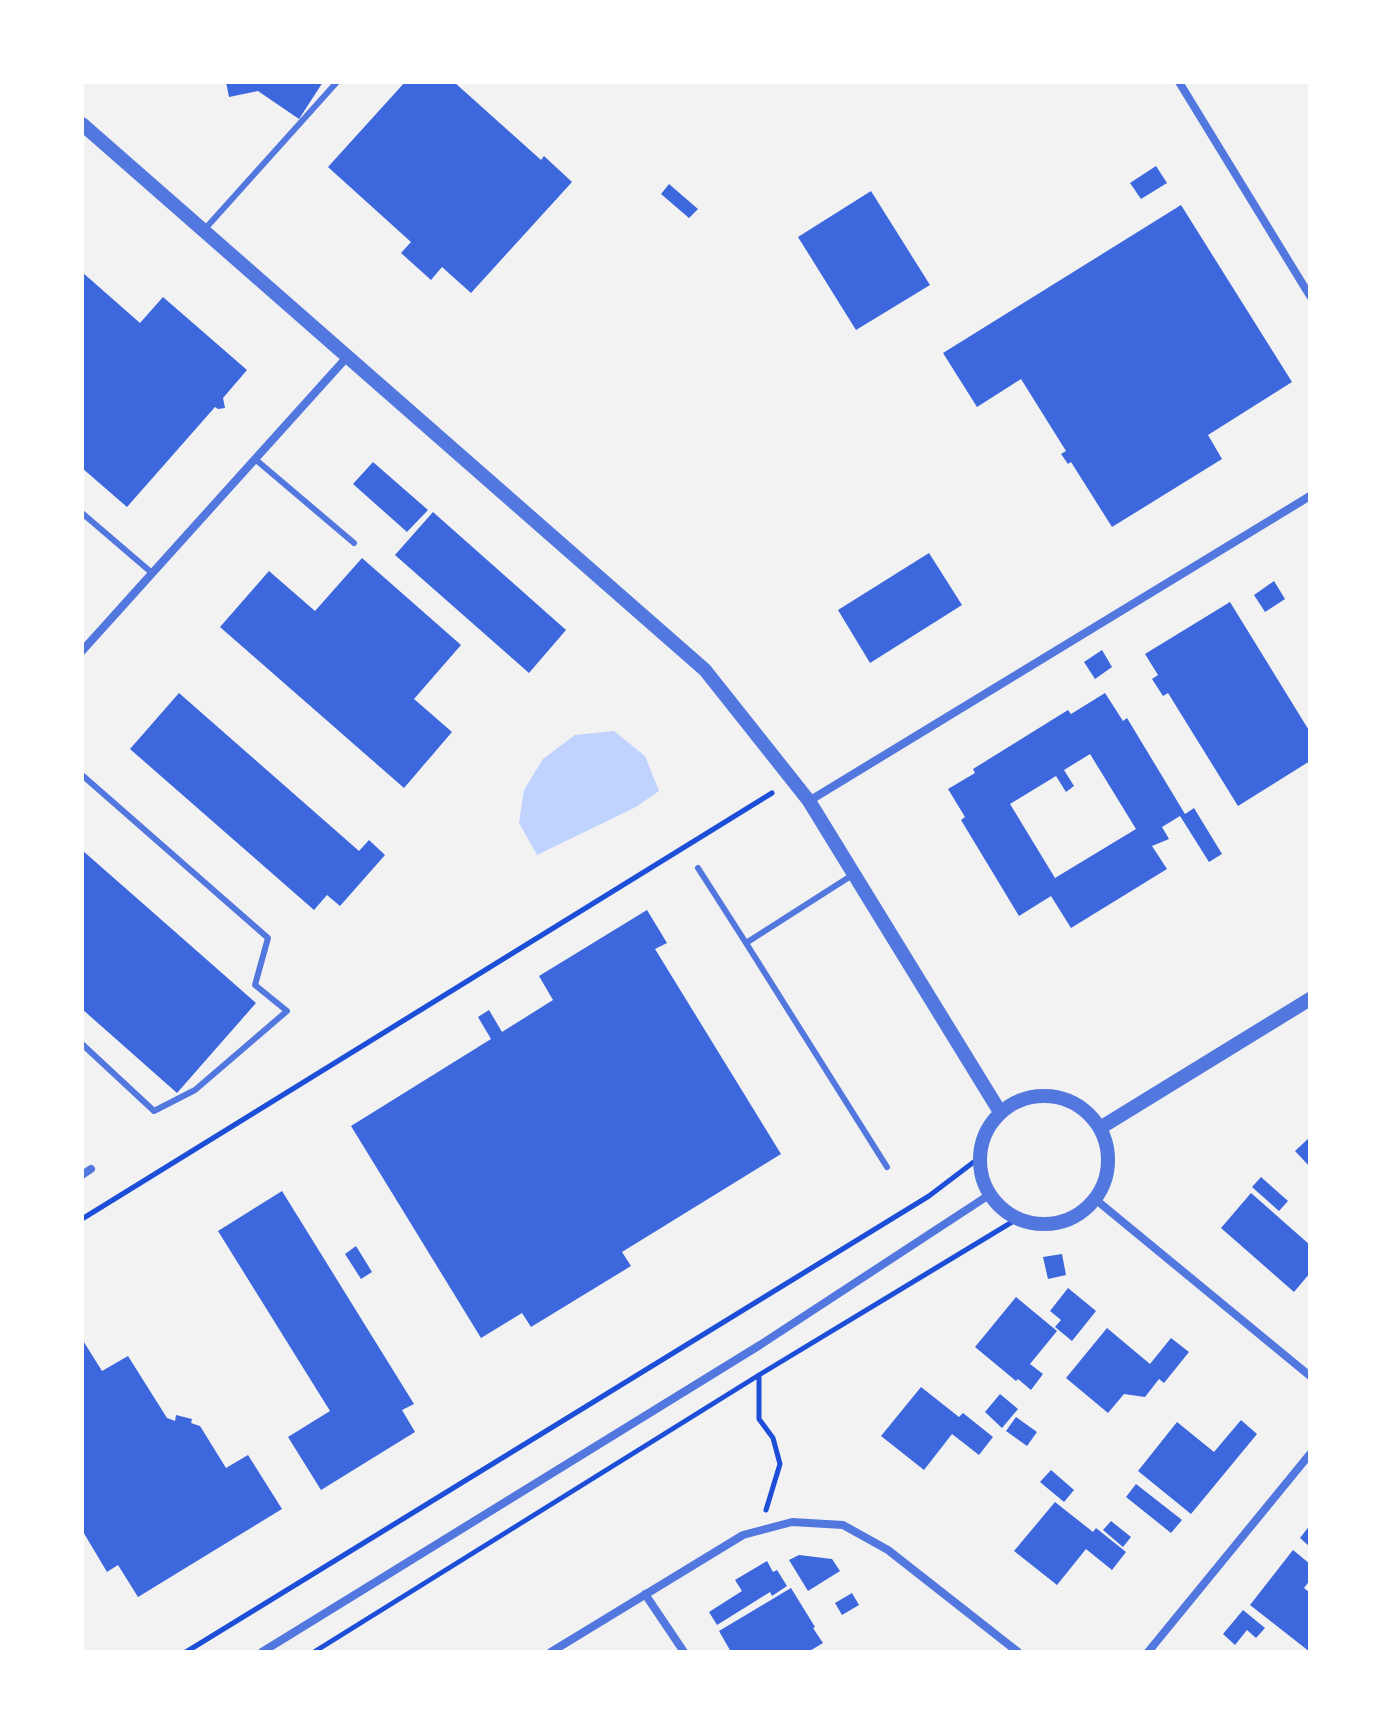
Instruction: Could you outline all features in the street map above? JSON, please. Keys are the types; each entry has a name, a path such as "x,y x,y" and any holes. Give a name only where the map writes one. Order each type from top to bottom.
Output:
{"street":[{"path":"1179,82 1310,296"},
{"path":"82,124 705,670 809,801 1000,1112"},
{"path":"82,651 348,356"},
{"path":"809,801 1310,496"},
{"path":"1100,1128 1310,999"},
{"path":"1034,1096 1066,1099 1086,1110 1100,1128 1108,1152 1107,1174 1095,1199 1074,1218 1048,1225 1026,1223 1008,1214 989,1195 982,1181 979,1158 984,1135 1000,1112 1017,1101 1034,1096"},
{"path":"82,1175 91,1169"},
{"path":"262,1652 760,1345 989,1195"},
{"path":"1095,1199 1310,1376"},
{"path":"1148,1652 1310,1454"},
{"path":"551,1652 743,1535 792,1522 843,1525 888,1550 1018,1652"},
{"path":"645,1594 684,1652"}],"lane":[{"path":"204,230 337,82"},
{"path":"255,459 354,543"},
{"path":"82,513 152,573"},
{"path":"82,775 268,938 255,985 287,1011 195,1090 154,1111 82,1044"},
{"path":"698,868 887,1167"},
{"path":"746,943 854,874"}],"path":[{"path":"82,1219 793,780"},
{"path":"186,1652 929,1196 979,1158"},
{"path":"314,1652 759,1375 1017,1219"},
{"path":"760,1345 759,1419 773,1438 780,1464 760,1530"}],"water":[{"path":"614,731 645,756 659,791 636,807 537,855 519,823 524,790 543,759 575,735"}],"building":[{"path":"226,82 323,82 299,119 258,91 229,97"},
{"path":"405,82 454,82 541,160 544,156 572,182 471,293 442,267 431,280 401,253 411,242 328,167"},
{"path":"1156,166 1167,183 1141,199 1130,183"},
{"path":"669,184 698,209 689,218 661,194"},
{"path":"871,191 930,285 856,330 798,237"},
{"path":"1181,205 1292,382 1208,435 1222,459 1112,527 1071,462 1068,464 1061,454 1066,451 1021,379 977,407 943,353"},
{"path":"82,272 140,323 163,297 247,370 223,398 225,408 215,407 127,507 82,468"},
{"path":"373,462 428,510 407,532 353,484"},
{"path":"433,512 566,630 529,673 395,555"},
{"path":"929,553 962,605 870,663 838,610"},
{"path":"362,558 461,645 414,699 452,732 404,788 220,627 269,571 315,611"},
{"path":"1274,581 1285,599 1265,612 1254,595"},
{"path":"1230,602 1310,732 1310,761 1238,806 1168,693 1163,696 1152,679 1158,675 1145,654"},
{"path":"1102,650 1112,667 1095,679 1084,662"},
{"path":"179,693 359,851 369,840 385,855 340,906 327,895 314,910 130,749"},
{"path":"1105,693 1123,721 1127,718 1185,814 1194,808 1222,854 1209,862 1180,816 1162,827 1169,839 1152,846 1167,869 1071,928 1051,896 1019,916 961,820 965,817 948,789 975,773 973,769 1068,710 1071,714","holes":["1090,754 1136,829 1055,878 1010,804 1056,776 1066,792 1074,786 1064,770"]},
{"path":"82,850 256,1003 177,1093 82,1009"},
{"path":"647,910 667,943 655,949 781,1154 622,1252 631,1266 531,1327 522,1313 481,1338 351,1126 491,1039 478,1017 489,1010 502,1032 553,1000 539,976"},
{"path":"1310,1137 1310,1167 1295,1151"},
{"path":"1261,1177 1288,1201 1279,1211 1252,1187"},
{"path":"282,1191 414,1404 402,1410 415,1432 321,1490 288,1437 330,1411 218,1231"},
{"path":"1251,1193 1310,1245 1310,1273 1294,1292 1221,1228"},
{"path":"356,1246 372,1272 361,1279 345,1254"},
{"path":"1062,1254 1066,1275 1048,1279 1043,1257"},
{"path":"1068,1288 1096,1311 1072,1341 1055,1327 1061,1320 1050,1311"},
{"path":"1016,1297 1057,1331 1030,1364 1043,1374 1031,1390 975,1347"},
{"path":"1107,1328 1150,1364 1171,1338 1189,1352 1164,1383 1159,1379 1145,1397 1124,1394 1108,1413 1066,1378"},
{"path":"82,1339 102,1371 128,1356 167,1418 175,1421 176,1415 192,1419 191,1423 200,1426 226,1468 248,1455 282,1509 138,1597 118,1565 107,1572 82,1530"},
{"path":"921,1387 959,1417 963,1413 993,1437 979,1455 952,1434 924,1470 881,1436"},
{"path":"1000,1394 1018,1409 1002,1428 985,1412"},
{"path":"1016,1417 1037,1432 1027,1446 1006,1431"},
{"path":"1241,1420 1257,1434 1191,1514 1138,1471 1177,1422 1214,1452"},
{"path":"1051,1470 1074,1490 1064,1502 1040,1482"},
{"path":"1136,1484 1182,1520 1171,1533 1126,1497"},
{"path":"1055,1502 1093,1532 1096,1528 1126,1552 1112,1570 1086,1549 1057,1585 1014,1551"},
{"path":"1111,1521 1131,1537 1123,1547 1103,1530"},
{"path":"1310,1525 1310,1547 1300,1538"},
{"path":"1293,1550 1310,1564 1310,1580 1304,1588 1310,1593 1310,1652 1250,1605"},
{"path":"799,1555 832,1559 840,1571 808,1591 789,1560"},
{"path":"767,1561 787,1586 772,1596 770,1592 717,1625 709,1612 742,1591 735,1580"},
{"path":"791,1588 823,1643 808,1652 731,1652 719,1631"},
{"path":"852,1593 859,1605 842,1615 835,1603"},
{"path":"1243,1610 1265,1628 1256,1638 1247,1630 1235,1645 1223,1634"}]}
